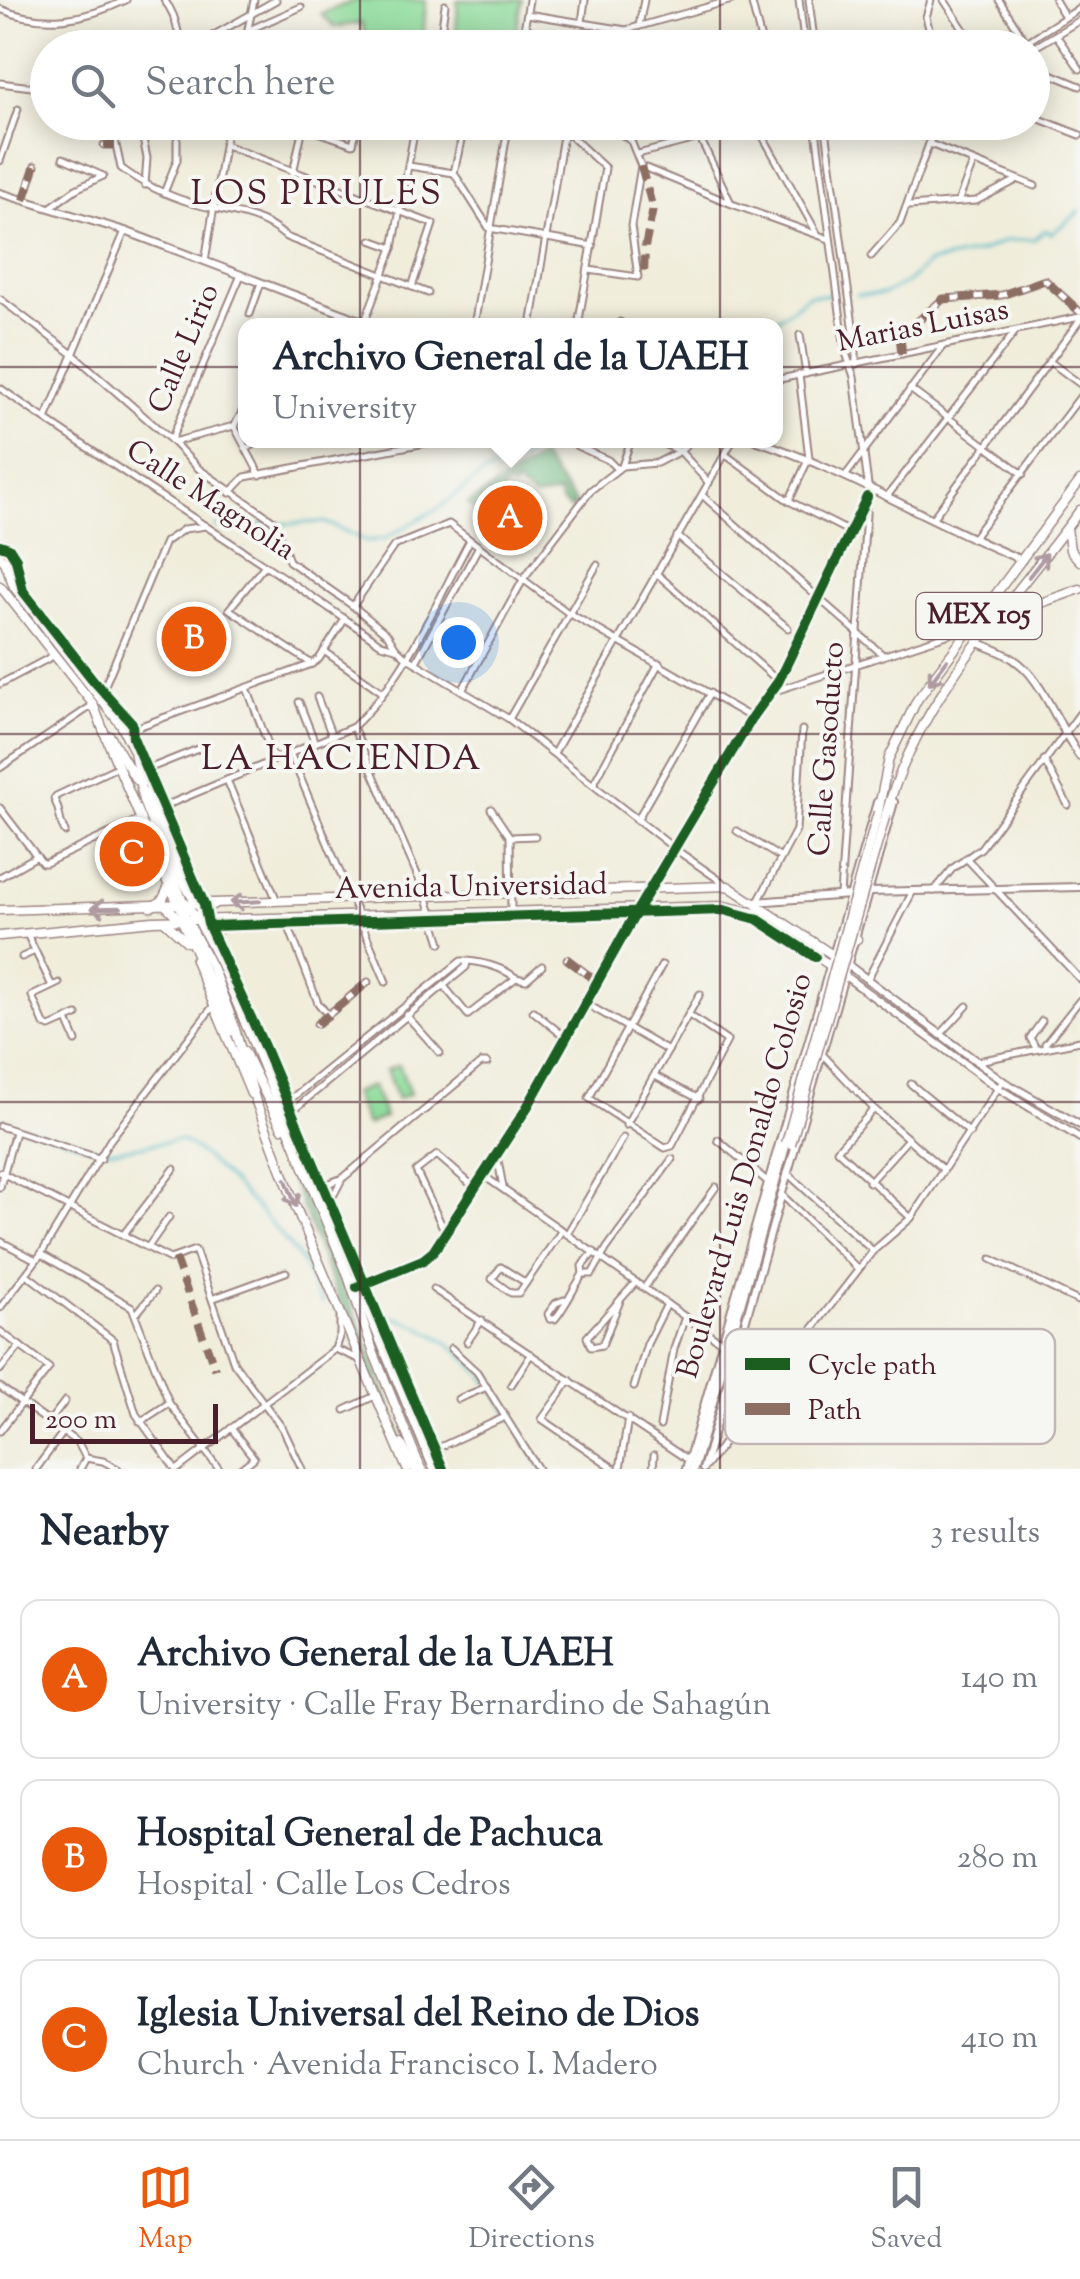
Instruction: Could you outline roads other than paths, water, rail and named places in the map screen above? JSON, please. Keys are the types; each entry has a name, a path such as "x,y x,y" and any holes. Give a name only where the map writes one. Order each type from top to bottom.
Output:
{"main road":[{"name":"Boulevard Luis Donaldo Colosio","path":"889,758 917,700 1080,482"},
{"name":"Boulevard Luis Donaldo Colosio","path":"904,762 922,722 1080,510"},
{"path":"1067,528 1070,550 1080,561"},
{"path":"0,557 6,590 124,732 160,808 190,912"},
{"name":"MEX 105","path":"996,619 1080,589"},
{"path":"96,702 168,884 218,956 346,1273 418,1469"},
{"path":"106,728 140,785"},
{"path":"134,751 149,818 212,966 256,1102 340,1315 407,1469"},
{"path":"882,814 889,758"},
{"path":"735,1329 882,814 904,762"},
{"path":"151,907 165,898 168,884"},
{"name":"Avenida Universidad","path":"214,904 728,886 756,901 848,966"},
{"path":"482,893 483,912"},
{"path":"0,936 164,922 214,904"},
{"path":"214,904 210,910 214,920"},
{"path":"164,906 164,922"},
{"path":"3,912 164,906 214,920"},
{"name":"Avenida Universidad","path":"214,920 741,908 755,913 845,976"},
{"path":"218,956 218,928 245,920"},
{"path":"164,922 187,942 246,1088 256,1102"},
{"path":"839,934 846,945 856,939"},
{"path":"823,988 835,985 840,994"},
{"path":"238,1040 273,1114 290,1140"},
{"path":"695,1468 725,1363"},
{"path":"390,1428 418,1469"}],"street":[{"path":"0,9 28,18 66,20 98,14 126,0"},
{"path":"164,0 176,16 176,30"},
{"path":"249,30 254,0"},
{"path":"224,30 276,0"},
{"path":"524,30 529,0"},
{"path":"582,23 586,0"},
{"path":"639,26 644,0"},
{"path":"526,14 626,30 705,4 732,0"},
{"path":"751,0 758,30"},
{"path":"788,0 809,2 813,30"},
{"path":"929,30 926,17 931,0"},
{"path":"944,0 964,30"},
{"path":"999,0 1018,30"},
{"path":"1054,0 1065,17"},
{"path":"1045,30 1080,8 1076,0"},
{"path":"799,1 803,30"},
{"path":"441,30 444,4"},
{"path":"249,30 302,7"},
{"path":"1050,38 1080,20"},
{"path":"525,25 530,30"},
{"path":"1056,35 1080,68"},
{"path":"1050,74 1080,86"},
{"path":"0,83 30,86"},
{"path":"0,161 18,109"},
{"path":"1050,124 1080,136"},
{"path":"115,140 120,168 145,185 272,224 286,237 428,293"},
{"path":"143,140 147,158 145,185"},
{"path":"164,193 177,160 177,140"},
{"path":"205,261 226,140"},
{"path":"293,172 300,140"},
{"path":"367,318 393,248 413,140"},
{"path":"462,140 454,174 489,228 593,246"},
{"path":"475,318 505,140"},
{"path":"532,318 562,140"},
{"path":"575,140 606,168 579,318"},
{"path":"588,270 638,277 630,226 641,166 628,140"},
{"path":"638,154 692,140"},
{"path":"701,140 732,204"},
{"path":"767,140 819,238"},
{"path":"817,140 845,350 853,364"},
{"path":"827,140 853,364"},
{"path":"871,256 887,242 908,206 931,140"},
{"path":"930,144 1035,186"},
{"path":"104,145 116,145"},
{"path":"225,145 433,224 412,287"},
{"path":"51,208 76,189 103,176 63,158"},
{"path":"958,204 974,163"},
{"path":"24,200 35,166"},
{"path":"409,166 454,174"},
{"path":"641,166 819,238 840,240"},
{"path":"908,206 976,201 1015,181"},
{"path":"0,193 125,231 356,318"},
{"path":"46,419 125,231"},
{"path":"371,240 393,248"},
{"name":"Calle Lirio","path":"172,441 241,275"},
{"path":"902,354 900,337 942,299 1002,295 1045,280 1080,317 932,519"},
{"path":"250,314 261,283"},
{"path":"0,299 74,355 199,469 276,524 288,561 353,606 388,635 406,657 509,719 728,886"},
{"path":"344,318 345,314"},
{"name":"Marias Luisas","path":"783,378 1080,317"},
{"path":"888,495 1015,332"},
{"path":"789,501 809,458 800,336"},
{"path":"846,474 943,346"},
{"path":"1049,361 1080,384"},
{"name":"Calle Gasoducto","path":"840,895 868,486 853,364"},
{"name":"Calle Magnolia","path":"0,388 380,644 396,648"},
{"path":"910,389 1022,474"},
{"path":"0,401 8,393"},
{"path":"972,539 1080,397"},
{"path":"172,441 234,426 238,419"},
{"path":"234,426 238,433"},
{"path":"247,448 260,475"},
{"path":"382,448 383,453"},
{"path":"230,493 241,480 260,475 405,448"},
{"path":"581,448 620,467 657,464 683,448"},
{"path":"463,689 524,578 591,490 620,467 628,448"},
{"path":"673,448 709,483"},
{"path":"554,753 728,448"},
{"path":"779,448 846,474 972,539 1022,560"},
{"path":"725,454 789,501 850,532"},
{"path":"702,496 883,655"},
{"path":"357,1287 423,1260 446,1234 498,1155 638,909 752,718 778,682 867,497"},
{"path":"353,606 394,546 449,524 568,612 752,718"},
{"path":"0,768 96,702 165,542 184,528 207,526"},
{"path":"677,536 788,628"},
{"path":"160,808 353,728 406,657 470,540"},
{"path":"416,662 479,546"},
{"path":"265,565 229,609 312,664"},
{"path":"509,719 596,565"},
{"path":"656,572 784,688"},
{"path":"124,732 312,664 345,619"},
{"path":"772,692 971,627"},
{"path":"979,643 1001,652 1030,674 1062,734 1080,757"},
{"path":"324,651 382,692"},
{"path":"0,684 60,652"},
{"path":"594,783 659,663"},
{"path":"248,688 274,760"},
{"path":"637,820 710,693"},
{"path":"317,697 332,736"},
{"path":"299,702 315,744"},
{"path":"934,890 981,848 1080,713"},
{"path":"353,728 426,895 442,943"},
{"path":"756,901 796,830 802,730"},
{"path":"143,771 203,747"},
{"path":"290,754 386,982"},
{"name":"Boulevard Luis Donaldo Colosio","path":"739,1329 781,1194 781,1168 823,988 889,758"},
{"path":"1044,760 1068,805"},
{"name":"Boulevard Luis Donaldo Colosio","path":"695,1468 720,1342 768,1182 781,1168 823,1055 904,762"},
{"path":"65,832 58,821 56,796 120,766"},
{"path":"227,780 276,900"},
{"path":"0,808 46,864 142,818"},
{"path":"491,809 510,837 511,912"},
{"path":"737,831 782,858"},
{"path":"510,837 535,836"},
{"path":"0,877 36,856"},
{"path":"966,858 1080,978"},
{"path":"870,892 1080,887"},
{"path":"867,980 913,892"},
{"path":"756,901 850,895"},
{"path":"285,918 318,1002 328,1015"},
{"path":"27,934 56,984 32,996 44,1024 50,1026 77,1015"},
{"path":"22,957 36,952"},
{"path":"567,959 597,982"},
{"path":"282,1120 444,986 466,967 467,961"},
{"path":"276,1103 287,1102 462,962 526,980 542,966"},
{"path":"662,966 588,1098 626,1125 669,1148 728,1041 689,1015"},
{"name":"Avenida Universidad","path":"848,966 1000,1085 1080,1125"},
{"name":"Avenida Universidad","path":"845,976 1080,1138"},
{"path":"444,986 468,1015 516,978"},
{"path":"317,1024 368,982"},
{"path":"626,1125 700,994"},
{"path":"1040,1047 1080,1000"},
{"path":"584,1003 668,1051"},
{"path":"0,1308 3,1298 42,1254 110,1140 214,1005"},
{"path":"940,1035 967,1006"},
{"path":"533,1010 565,1037"},
{"path":"406,1015 440,1053"},
{"path":"67,1020 76,1041"},
{"path":"1040,1047 1030,1038 1042,1021"},
{"path":"975,1062 1080,1041"},
{"path":"350,1050 355,1056"},
{"path":"823,1055 874,1109 945,1171"},
{"path":"312,1190 342,1178 481,1063 488,1063"},
{"path":"655,1076 699,1099"},
{"path":"911,1084 970,1133"},
{"path":"809,1329 873,1251 911,1218 1000,1085"},
{"path":"874,1109 838,1150 911,1218"},
{"path":"0,1126 102,1158"},
{"path":"0,1187 15,1131"},
{"path":"526,1283 501,1267 492,1278 516,1295 526,1283 564,1232 623,1138"},
{"path":"718,1140 768,1182"},
{"path":"869,1182 908,1140"},
{"path":"446,1234 416,1171 437,1155 475,1188"},
{"path":"498,1155 504,1190"},
{"path":"584,1274 592,1274 672,1159"},
{"path":"781,1168 873,1251"},
{"path":"124,1236 174,1170"},
{"path":"2,1173 170,1259 195,1250 234,1363 283,1429 302,1469"},
{"path":"484,1176 720,1342"},
{"path":"323,1216 342,1178"},
{"path":"327,1184 333,1197"},
{"path":"644,1288 716,1188"},
{"path":"781,1194 858,1270"},
{"path":"147,1248 169,1217"},
{"path":"0,1240 36,1260"},
{"path":"584,1274 582,1266 594,1252"},
{"path":"42,1254 132,1307 169,1403 220,1469"},
{"path":"991,1259 1080,1302"},
{"path":"212,1298 286,1272"},
{"path":"346,1273 357,1287 433,1469"},
{"path":"26,1274 113,1340 140,1422 176,1469 335,1349 340,1315"},
{"path":"565,1300 584,1274"},
{"path":"620,1301 600,1347 591,1347 587,1337 636,1282"},
{"path":"433,1289 628,1418 695,1468 725,1432"},
{"path":"136,1313 155,1291"},
{"path":"634,1387 647,1344 667,1304"},
{"path":"660,1426 674,1348 685,1317"},
{"path":"467,1342 482,1320"},
{"path":"594,1328 606,1336"},
{"path":"0,1331 49,1368 0,1431"},
{"path":"0,1370 20,1346"},
{"path":"451,1348 487,1386 538,1469"},
{"path":"335,1349 361,1360"},
{"path":"512,1385 532,1354"},
{"name":"Boulevard Luis Donaldo Colosio","path":"695,1468 725,1372"},
{"path":"570,1380 542,1420 617,1469 628,1418"},
{"path":"458,1399 487,1386"},
{"path":"0,1387 78,1443 86,1458"},
{"path":"345,1410 375,1396"},
{"path":"49,1422 65,1401"},
{"path":"140,1422 169,1403"},
{"path":"427,1453 505,1417"},
{"path":"232,1428 254,1458 240,1469"},
{"path":"36,1469 64,1432"},
{"path":"653,1469 654,1455"},
{"path":"80,1469 86,1458"},
{"path":"86,1458 118,1469"}],"waterway":[{"path":"857,295 884,294 908,282 928,263 980,252 1005,241 1034,239 1046,230 1051,234 1080,211"},
{"path":"779,318 809,295 833,295"},
{"path":"216,527 324,522 367,541 384,539 439,508 483,474 528,456 535,448"},
{"path":"0,1120 96,1148 115,1150 179,1140 191,1146 225,1175 278,1233 301,1261 323,1303"},
{"path":"383,1314 414,1324 462,1354 497,1394 543,1469"}],"place":[{"name":"Archivo General de la UAEH","path":"510,518"},
{"name":"Hospital General de Pachuca","path":"194,639"},
{"name":"Iglesia Universal del Reino de Dios","path":"132,854"}],"district":[{"name":"LOS PIRULES","path":"317,195"},
{"name":"LA HACIENDA","path":"342,760"}]}
